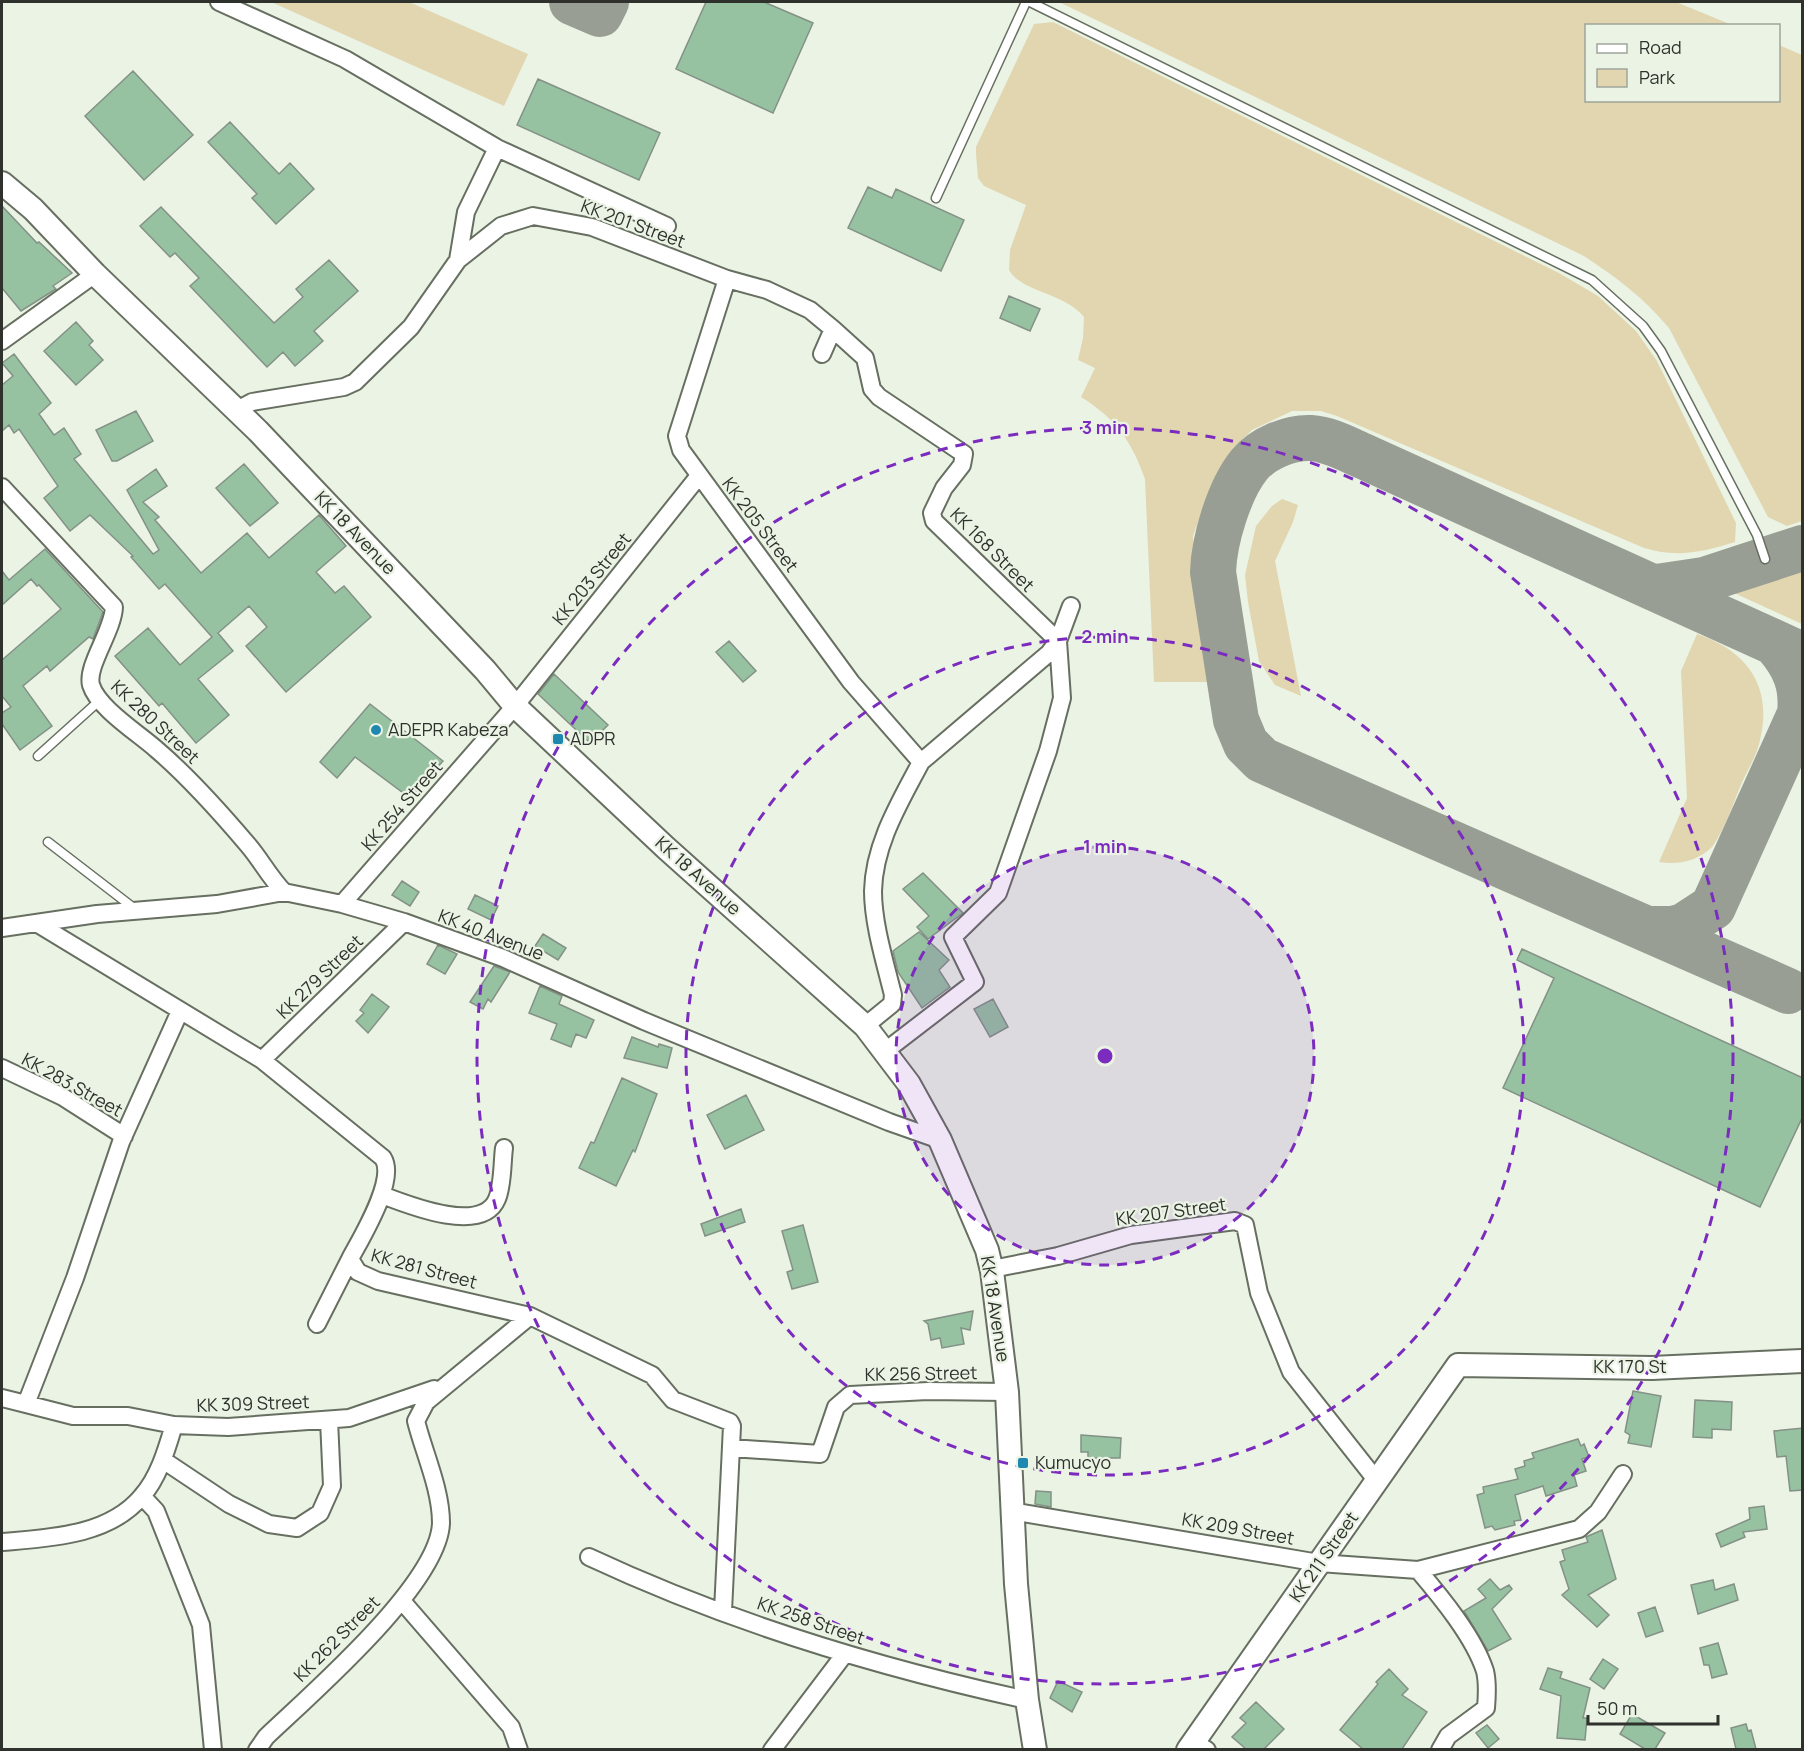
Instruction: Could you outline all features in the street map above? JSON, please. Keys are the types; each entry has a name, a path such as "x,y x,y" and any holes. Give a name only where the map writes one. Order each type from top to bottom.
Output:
{"main road":[{"name":"KK 18 Avenue","path":"2,183 33,209 95,274 237,410 485,670 515,706 666,848 865,1026 909,1084 940,1140 992,1269 1007,1392 1011,1511 1027,1700 1035,1749"},
{"name":"KK 170 St","path":"1458,1365 1652,1368 1803,1361"},
{"name":"KK 211 Street","path":"1197,1747 1319,1563 1458,1365"}],"street":[{"path":"219,2 345,60 497,148 667,226"},
{"path":"458,260 465,212 497,148"},
{"name":"KK 201 Street","path":"237,410 252,402 344,387 355,382 411,327 458,260 501,226 533,216 592,227 727,279 767,290 810,310 833,329"},
{"path":"2,341 95,274"},
{"name":"KK 205 Street","path":"727,279 677,436 681,450 698,477 741,530 851,682 921,762"},
{"path":"822,354 833,329"},
{"name":"KK 168 Street","path":"833,329 865,358 872,389 879,397 964,454 963,465 944,488 932,513 934,521 1058,641"},
{"name":"KK 203 Street","path":"515,706 698,477"},
{"name":"KK 280 Street","path":"2,486 114,607 113,621 91,675 91,685 99,700 174,764 249,846 268,876 284,892"},
{"path":"865,1026 892,1004 893,994 874,908 876,868 890,819 921,762 1038,664 1058,641 1071,606"},
{"path":"884,1052 975,982 953,937 998,893 1048,751 1062,698 1058,641"},
{"name":"KK 254 Street","path":"342,904 515,706"},
{"name":"KK 40 Avenue","path":"2,928 137,911 217,904 284,892 342,904 404,922 503,958 655,1026 889,1122 940,1140"},
{"name":"KK 279 Street","path":"262,1060 404,922"},
{"name":"KK 281 Street","path":"38,924 262,1060 383,1158 386,1163 382,1195 350,1259 358,1272 378,1281 530,1316 652,1375 673,1400 730,1422 731,1448 723,1611"},
{"path":"27,1404 75,1278 124,1136 180,1011"},
{"name":"KK 283 Street","path":"2,1068 63,1097 124,1136"},
{"path":"382,1195 430,1212 470,1216 489,1211 497,1198 504,1148"},
{"name":"KK 207 Street","path":"992,1269 1058,1256 1131,1235 1235,1221 1245,1225 1259,1293 1291,1372 1377,1481"},
{"path":"317,1324 350,1259"},
{"name":"KK 262 Street","path":"258,1749 266,1737 389,1617 402,1601 432,1553 441,1524 435,1485 416,1420 426,1402 530,1316"},
{"name":"KK 309 Street","path":"2,1542 75,1535 114,1518 142,1496 163,1460 174,1425 228,1427 349,1419 412,1399 449,1383"},
{"name":"KK 256 Street","path":"731,1448 820,1454 836,1407 850,1395 928,1391 1007,1392"},
{"path":"2,1398 73,1416 128,1416 174,1425"},
{"path":"163,1460 229,1504 269,1524 297,1528 320,1512 332,1486 329,1420"},
{"name":"KK 209 Street","path":"1011,1511 1319,1563 1418,1570 1578,1529 1598,1512 1623,1474"},
{"path":"142,1496 156,1511 201,1625 213,1749"},
{"name":"KK 258 Street","path":"589,1557 680,1597 844,1655 1027,1700"},
{"path":"1418,1570 1441,1597 1477,1654 1485,1672 1486,1708 1448,1736 1440,1749"},
{"path":"402,1601 512,1727 519,1749"},
{"path":"772,1749 844,1655"}],"lane":[{"path":"936,198 1028,2 1592,280 1643,326 1661,351 1757,535 1765,559"},
{"path":"38,756 99,700"},
{"path":"48,842 137,911"}],"green space":[{"path":"271,2 409,2 528,54 504,106"},
{"path":"1059,2 1676,2 1730,24 1585,24 1585,102 1780,102 1780,45 1802,55 1802,521 1787,526 1768,517 1669,328 1640,298 1584,256"},
{"path":"1053,22 1559,273 1598,296 1636,331 1657,361 1736,523 1735,542 1712,549 1679,553 1644,548 1337,416 1321,411 1292,411 1252,430 1235,447 1199,519 1193,536 1193,557 1211,682 1154,682 1145,479 1134,453 1121,432 1104,414 1081,397 1095,368 1078,360 1083,338 1084,317 1066,303 1023,283 1009,270 1010,250 1026,205 984,186 978,178 976,147 1034,24"},
{"path":"1282,499 1298,505 1293,522 1275,561 1301,696 1275,685 1259,661 1245,575 1256,526 1272,506"},
{"path":"1802,571 1802,624 1732,592"},
{"path":"1697,634 1730,650 1752,673 1763,703 1760,740 1725,825 1713,846 1688,861 1659,862 1687,798 1681,671"}],"building":[{"path":"706,2 764,2 813,23 773,113 676,69"},
{"path":"133,71 193,135 144,180 85,116"},
{"path":"538,79 660,133 639,180 517,125"},
{"path":"230,122 279,174 290,163 314,189 276,224 252,198 257,194 208,142"},
{"path":"868,187 892,198 896,189 964,220 941,271 848,228"},
{"path":"2,206 37,243 39,242 72,273 53,286 56,289 21,311 2,288"},
{"path":"161,207 274,323 303,297 296,289 329,260 358,291 314,331 323,341 295,366 283,352 267,367 190,286 199,278 175,253 170,257 140,226"},
{"path":"1009,296 1040,309 1030,331 1000,318"},
{"path":"76,322 93,341 89,345 103,360 76,385 44,351"},
{"path":"14,354 51,403 39,414 54,435 64,428 81,454 74,459 153,554 159,550 127,490 156,469 167,486 143,502 159,517 155,520 201,573 247,533 269,558 319,515 346,546 316,572 335,593 344,586 371,617 286,692 246,646 267,627 249,606 218,633 233,651 198,679 229,715 196,743 162,703 159,706 115,656 148,628 180,665 212,637 165,584 159,589 131,557 133,556 90,515 70,531 44,498 58,486 19,429 14,433 9,425 2,431 2,385 13,376 2,363"},
{"path":"136,411 153,441 117,461 112,461 96,430"},
{"path":"244,464 278,503 250,526 216,488"},
{"path":"45,549 103,612 93,639 89,637 50,671 47,666 23,686 52,726 20,750 2,724 2,713 11,707 2,696 2,660 61,609 31,579 2,605 2,571 9,580"},
{"path":"729,641 756,671 743,682 716,652"},
{"path":"554,674 608,725 590,743 538,694"},
{"name":"ADEPR Kabeza","path":"370,704 443,761 410,798 355,757 337,778 320,762"},
{"path":"923,873 963,913 928,939 917,927 929,916 903,889"},
{"path":"402,881 419,892 410,906 392,895"},
{"path":"475,895 498,906 491,920 468,909"},
{"path":"919,932 949,960 939,970 950,987 922,1008 898,972 893,951"},
{"path":"543,934 566,948 558,960 535,946"},
{"path":"438,945 457,954 445,974 427,964"},
{"path":"1522,949 1803,1078 1803,1116 1760,1207 1503,1088 1554,978 1517,960"},
{"path":"494,966 510,972 491,1002 488,999 483,1009 470,1002"},
{"path":"540,986 562,996 559,1004 594,1020 586,1038 576,1034 571,1047 551,1039 557,1024 529,1013"},
{"path":"372,994 389,1007 368,1033 356,1021 364,1013 360,1010"},
{"path":"993,999 1008,1027 990,1037 974,1009"},
{"path":"632,1037 658,1047 659,1044 672,1048 667,1068 624,1058"},
{"path":"622,1078 657,1094 635,1152 633,1150 616,1186 579,1168 591,1142 594,1143"},
{"path":"746,1095 764,1130 725,1149 707,1115"},
{"path":"741,1209 745,1222 705,1236 701,1224"},
{"path":"803,1225 818,1282 792,1289 787,1272 793,1270 782,1231"},
{"path":"973,1311 970,1330 961,1328 964,1344 942,1348 940,1338 931,1340 928,1324 924,1321"},
{"path":"1633,1391 1661,1396 1651,1447 1628,1443 1630,1435 1625,1432"},
{"path":"1695,1400 1732,1402 1731,1430 1712,1429 1712,1438 1693,1437"},
{"path":"1803,1428 1803,1490 1790,1491 1786,1456 1777,1457 1774,1431"},
{"path":"1081,1435 1121,1438 1120,1458 1088,1458 1088,1452 1081,1452"},
{"path":"1578,1439 1581,1446 1584,1444 1589,1457 1582,1459 1586,1471 1574,1475 1577,1486 1546,1496 1543,1486 1515,1495 1521,1520 1514,1521 1515,1525 1495,1530 1492,1526 1485,1528 1477,1495 1484,1493 1483,1487 1518,1479 1515,1469 1525,1466 1524,1461 1534,1458 1532,1453"},
{"path":"1036,1491 1051,1492 1051,1507 1035,1504"},
{"path":"1764,1506 1767,1529 1743,1532 1745,1537 1721,1547 1716,1534 1750,1519 1749,1508"},
{"path":"1602,1530 1616,1579 1588,1595 1609,1615 1597,1627 1562,1595 1569,1589 1560,1562 1565,1560 1562,1550 1588,1542 1586,1537"},
{"path":"1490,1579 1500,1590 1509,1585 1512,1589 1492,1609 1511,1639 1488,1651 1464,1611 1486,1598 1478,1589"},
{"path":"1713,1580 1715,1590 1734,1584 1738,1600 1698,1614 1691,1585"},
{"path":"1655,1607 1663,1631 1646,1637 1638,1613"},
{"path":"1718,1643 1727,1674 1712,1678 1709,1665 1704,1665 1700,1648"},
{"path":"1603,1659 1618,1669 1604,1689 1590,1679"},
{"path":"1548,1668 1562,1672 1560,1678 1590,1688 1583,1718 1587,1718 1585,1740 1557,1738 1561,1696 1540,1689"},
{"path":"1389,1669 1408,1689 1402,1695 1427,1712 1402,1749 1363,1749 1340,1730 1378,1684 1376,1682"},
{"path":"1058,1681 1082,1692 1072,1712 1050,1698"},
{"path":"1256,1702 1284,1729 1264,1749 1246,1749 1232,1737 1246,1723 1240,1718"},
{"path":"1632,1714 1665,1733 1655,1749 1645,1749 1620,1734"},
{"path":"1746,1724 1748,1731 1751,1730 1756,1749 1736,1749 1731,1728"},
{"path":"1487,1725 1499,1739 1488,1748 1476,1733"}],"taxiway":[{"path":"572,2 600,14 606,2"},
{"path":"1788,991 1262,760 1246,744 1236,720 1213,572 1216,545 1229,501 1249,465 1262,453 1277,445 1294,439 1318,439 1344,447 1802,655"},
{"path":"1657,587 1704,580 1802,548"},
{"path":"1648,929 1673,929 1684,926 1713,907 1800,714 1800,694 1796,676 1776,644"}],"place":[{"name":"ADEPR Kabeza","path":"376,730"},
{"name":"ADPR","path":"558,739"},
{"name":"Kumucyo","path":"1023,1463"}]}
